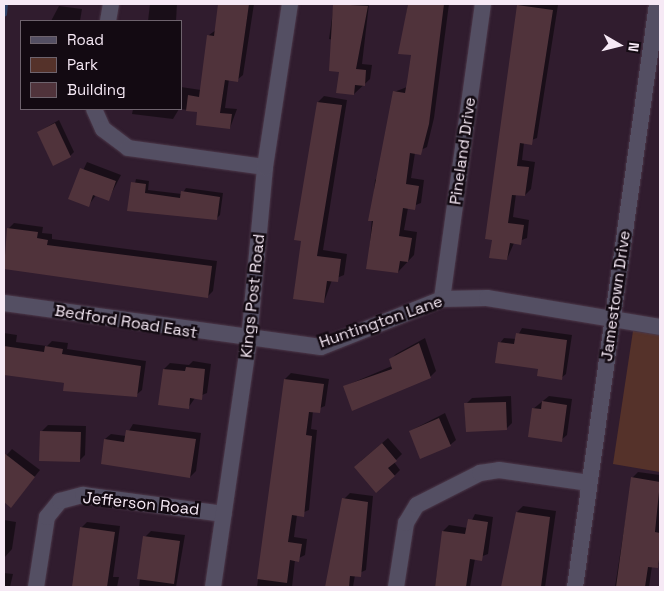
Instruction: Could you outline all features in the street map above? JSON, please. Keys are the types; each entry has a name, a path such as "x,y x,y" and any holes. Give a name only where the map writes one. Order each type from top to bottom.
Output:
{"street":[{"path":"108,20 111,4"},
{"name":"Kings Post Road","path":"213,587 249,340 265,167 290,4"},
{"name":"Pineland Drive","path":"442,299 483,4"},
{"name":"Jamestown Drive","path":"575,587 657,4"},
{"path":"94,110 103,129 128,148 265,167"},
{"name":"Huntington Lane","path":"249,340 321,347 442,299 487,298 660,327"},
{"name":"Bedford Road East","path":"4,303 249,340"},
{"path":"396,587 406,523 417,505 480,473 499,470 589,483"},
{"name":"Jefferson Road","path":"36,587 47,517 60,501 82,495 224,514"}],"green space":[{"path":"633,331 660,335 660,472 613,464"}],"building":[{"path":"218,4 249,4 238,82 225,80 220,113 232,114 230,129 196,125 197,112 186,111 188,95 199,97 207,35 214,36"},
{"path":"333,4 368,6 356,69 366,70 365,86 355,85 354,95 336,93 339,72 329,71"},
{"path":"408,4 444,4 429,124 421,155 410,153 406,184 419,186 415,210 403,208 399,236 412,238 408,262 400,261 398,273 366,269 373,221 368,221 393,91 405,93 407,82 411,55 398,54"},
{"path":"517,5 553,10 532,145 520,143 517,166 529,167 525,196 512,195 508,223 524,225 521,245 510,243 507,260 489,258 492,240 485,239"},
{"path":"317,102 342,105 317,256 341,259 338,282 327,281 324,303 293,299 301,241 294,240"},
{"path":"55,123 71,157 53,166 37,132"},
{"path":"80,168 116,181 109,201 93,195 89,207 68,199"},
{"path":"131,182 146,184 145,193 180,198 181,191 220,197 217,220 127,211"},
{"path":"7,228 38,232 37,238 48,240 47,245 212,266 208,298 4,269"},
{"path":"516,333 567,340 562,380 537,376 538,369 495,363 498,342 514,344"},
{"path":"419,343 431,378 352,411 343,386 392,369 389,359"},
{"path":"4,346 44,352 45,346 63,349 62,354 141,366 137,397 63,391 64,383 4,375"},
{"path":"186,367 205,369 202,400 190,398 189,409 158,405 163,369 185,371"},
{"path":"284,379 324,384 320,413 309,412 306,435 312,436 304,517 292,515 288,542 302,544 299,562 290,560 287,583 257,579"},
{"path":"542,401 567,405 562,442 528,437 532,408 541,409"},
{"path":"506,402 507,430 466,432 464,403"},
{"path":"439,418 451,446 420,459 409,431"},
{"path":"126,430 196,439 190,478 101,464 104,439 124,442"},
{"path":"40,431 81,432 80,462 39,461"},
{"path":"382,443 397,461 388,468 395,476 376,493 354,467"},
{"path":"4,453 35,477 11,508 4,502"},
{"path":"631,477 660,482 655,532 660,533 658,568 648,567 645,587 616,587"},
{"path":"342,498 368,502 361,577 350,576 349,587 325,587"},
{"path":"516,512 550,517 541,587 501,587"},
{"path":"468,519 488,522 482,561 470,559 466,587 435,587 442,531 465,534"},
{"path":"80,527 115,532 107,587 72,587"},
{"path":"143,536 180,541 174,584 137,579"}],"waterway":[{"path":"4,14 5,4"}]}
